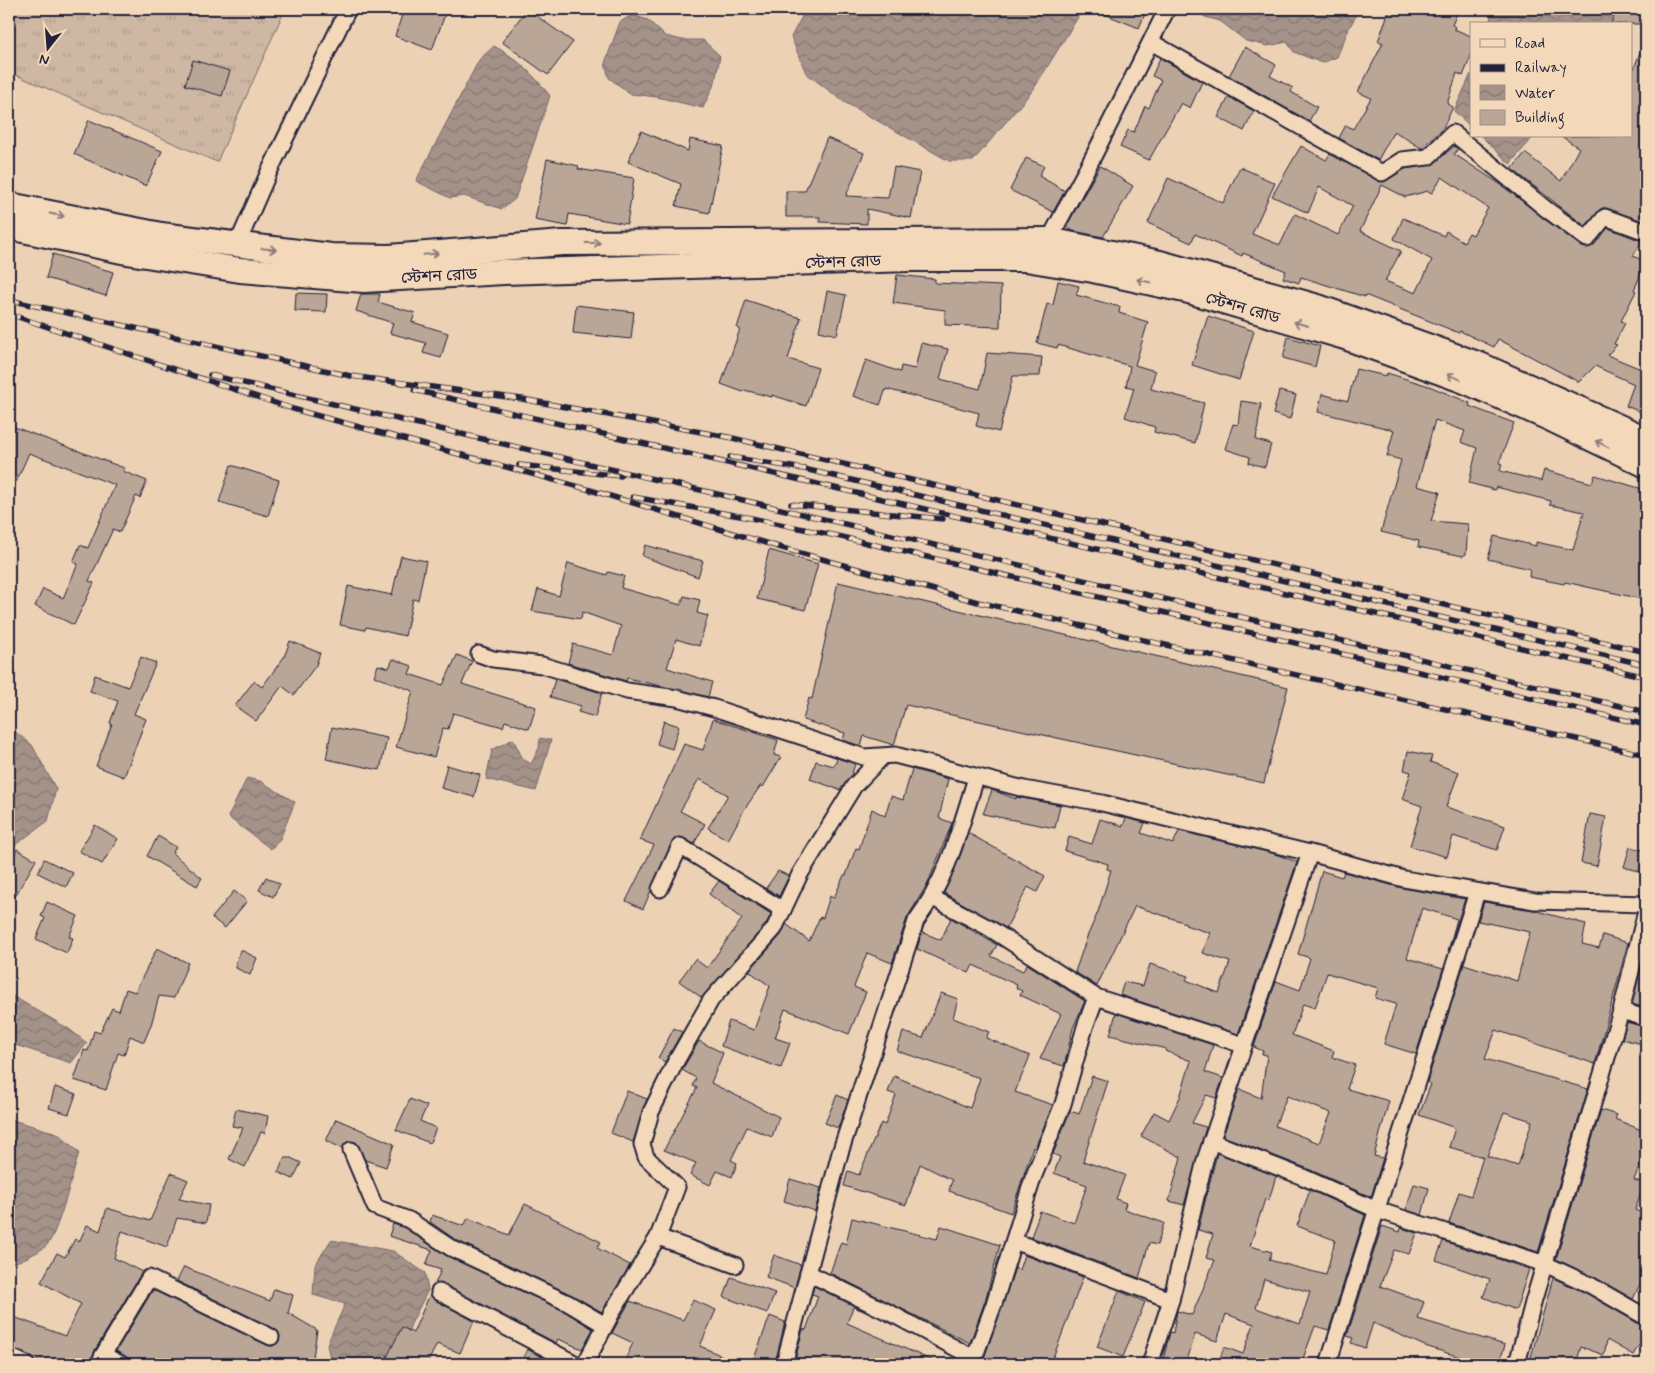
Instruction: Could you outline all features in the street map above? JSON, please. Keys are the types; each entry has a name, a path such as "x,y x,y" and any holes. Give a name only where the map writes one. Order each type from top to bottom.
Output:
{"main road":[{"name":"স্টেশন রোড","path":"9,205 161,236 331,256 389,257 562,243 1049,240 1160,263 1318,307 1480,365 1646,439"},
{"name":"স্টেশন রোড","path":"9,227 127,252 240,270 364,280 504,272 910,259 1026,259 1093,270 1189,291 1345,337 1465,381 1549,418 1646,465"}],"street":[{"path":"237,245 268,174 348,9"},
{"path":"1049,240 1167,9"},
{"path":"1151,42 1382,173 1402,160 1428,157 1453,133 1546,209 1587,238 1605,217 1646,232"},
{"path":"479,654 493,659 542,665 627,691 676,698 714,708 864,757 881,758 895,755 976,778 1102,803 1310,853 1404,879 1535,901 1646,904"},
{"path":"585,1364 605,1325 658,1237 677,1187 646,1157 642,1144 651,1112 675,1063 711,1000 774,929 800,874 854,786 881,758"},
{"path":"784,1364 840,1153 916,921 933,898 955,846 976,778"},
{"path":"660,889 680,846 783,910"},
{"path":"1155,1363 1211,1141 1310,853"},
{"path":"1328,1364 1478,892"},
{"path":"933,898 989,928 1096,997 1243,1045"},
{"path":"1517,1364 1544,1264 1621,1011 1644,928 1646,911"},
{"path":"808,1273 894,1315 973,1361 994,1304 1033,1178 1064,1104 1085,1027 1096,997"},
{"path":"1621,1011 1646,1018"},
{"path":"1211,1141 1377,1210 1544,1264 1590,1285 1644,1316"},
{"path":"351,1150 375,1206 409,1220 451,1248 568,1303 605,1325"},
{"path":"658,1237 735,1265"},
{"path":"1014,1241 1171,1300"},
{"path":"121,1364 101,1360 149,1278 271,1336"},
{"path":"439,1292 576,1364"},
{"path":"9,1356 26,1364"}],"green space":[{"path":"9,9 285,9 217,162 9,72"}],"water":[{"path":"806,9 1083,9 1033,90 973,161 949,161 844,102 806,73 791,37"},
{"path":"1195,9 1360,9 1349,28 1337,57 1322,63 1294,52 1287,42 1268,46 1246,41 1220,21 1205,17"},
{"path":"1493,9 1617,9 1621,22 1490,22"},
{"path":"632,15 648,20 665,36 682,40 703,40 720,56 715,82 703,108 657,97 631,94 609,78 605,63 620,22"},
{"path":"494,46 525,68 550,96 515,199 502,209 464,196 450,198 416,181 479,60"},
{"path":"1470,76 1470,126 1454,111"},
{"path":"1483,138 1532,138 1510,164"},
{"path":"9,727 32,745 56,789 48,821 15,845 9,857"},
{"path":"540,738 551,740 536,791 486,779 492,750 513,739 523,759 531,764 539,748"},
{"path":"247,778 260,781 295,802 280,839 271,849 228,817"},
{"path":"9,994 69,1029 87,1043 71,1063 9,1043"},
{"path":"9,1119 57,1133 79,1152 56,1228 47,1245 39,1251 9,1265"},
{"path":"331,1240 393,1251 425,1273 428,1290 411,1324 396,1364 331,1364 327,1344 345,1304 313,1295 315,1265"}],"building":[{"path":"404,9 447,9 432,50 395,36"},
{"path":"527,9 573,42 548,75 502,42"},
{"path":"1092,9 1147,9 1139,28"},
{"path":"1390,9 1459,9 1452,25 1455,27 1454,29 1470,36 1470,58 1463,76 1457,73 1447,104 1453,107 1442,130 1421,148 1394,131 1378,160 1339,138 1346,125 1353,129 1371,98 1358,92 1383,43 1378,41"},
{"path":"1617,9 1646,9 1646,24 1612,22"},
{"path":"1644,41 1646,41 1646,214 1643,221 1603,208 1585,226 1512,169 1525,153 1561,181 1579,148 1564,138 1632,138 1632,74"},
{"path":"1245,47 1276,65 1270,76 1293,88 1291,92 1317,107 1309,121 1229,76"},
{"path":"1160,58 1202,82 1190,108 1181,103 1149,160 1120,147 1128,130 1134,132 1145,106 1149,108 1161,80 1152,76"},
{"path":"193,60 230,71 222,96 185,85"},
{"path":"1229,97 1254,111 1244,131 1218,117"},
{"path":"89,120 162,151 146,186 74,154"},
{"path":"641,131 688,151 690,139 723,146 709,213 676,206 681,184 628,162"},
{"path":"827,138 864,153 846,196 888,198 894,167 920,172 911,218 867,209 867,224 820,222 820,217 786,217 786,191 805,191"},
{"path":"1301,146 1326,160 1330,154 1382,182 1405,169 1434,164 1454,146 1458,149 1454,154 1500,184 1582,247 1591,247 1608,228 1642,241 1633,256 1646,262 1634,290 1636,291 1621,321 1625,323 1614,344 1617,345 1607,355 1641,369 1646,357 1646,414 1626,406 1634,384 1595,366 1579,382 1498,339 1494,347 1460,331 1459,333 1365,295 1365,297 1301,277 1299,283 1283,278 1286,271 1243,253 1242,256 1195,234 1191,243 1148,223 1168,178 1223,203 1240,167 1275,183 1252,234 1280,245 1295,214 1338,235 1353,206 1319,187 1308,213 1272,196","holes":["1442,177 1488,208 1473,235 1469,233 1464,242 1446,231 1444,236 1403,218 1394,239 1432,260 1416,293 1385,281 1401,251 1360,231 1382,185 1405,197 1428,191 1432,193"]},
{"path":"1026,158 1044,166 1039,176 1065,191 1053,212 1010,190"},
{"path":"547,159 579,166 578,169 634,178 627,224 569,214 567,226 535,220"},
{"path":"1100,166 1133,186 1103,237 1073,231 1066,227"},
{"path":"53,254 113,272 106,296 46,278"},
{"path":"897,275 935,279 935,283 1001,286 1000,327 945,325 945,310 893,303"},
{"path":"1058,281 1079,286 1076,295 1120,307 1119,313 1148,322 1135,365 1155,371 1151,389 1204,403 1195,443 1154,432 1155,427 1125,417 1134,388 1126,386 1130,366 1058,345 1057,348 1037,343 1047,304 1053,305"},
{"path":"827,291 846,295 837,335 819,331"},
{"path":"296,293 327,294 326,312 295,311"},
{"path":"361,294 380,294 378,302 415,313 412,322 448,333 441,358 423,353 426,343 390,333 393,323 356,311"},
{"path":"746,300 801,318 788,359 818,368 806,406 772,395 772,397 744,390 743,392 721,384 740,329 737,328"},
{"path":"576,305 634,312 631,339 573,333"},
{"path":"1208,316 1254,331 1239,380 1192,365"},
{"path":"1288,337 1320,346 1315,367 1283,358"},
{"path":"921,343 948,349 940,379 980,389 987,353 1042,357 1040,376 1013,376 999,432 976,426 979,413 886,389 880,405 853,396 866,360 900,372 901,366 915,369"},
{"path":"1356,369 1386,376 1387,373 1429,386 1470,403 1469,406 1514,423 1499,463 1502,464 1500,471 1541,481 1544,470 1592,483 1595,475 1646,490 1646,600 1565,582 1564,584 1529,577 1530,569 1488,559 1494,536 1536,546 1536,542 1573,550 1584,512 1550,505 1551,501 1496,487 1495,490 1469,483 1477,448 1461,442 1465,431 1435,420 1417,486 1440,492 1431,521 1468,524 1466,554 1463,556 1418,547 1419,541 1381,532 1401,460 1387,456 1394,430 1318,412 1322,394 1348,401"},
{"path":"1279,391 1296,395 1290,419 1273,414"},
{"path":"1241,401 1261,404 1256,440 1271,444 1265,467 1249,463 1250,457 1225,449 1233,424 1238,425"},
{"path":"9,425 124,468 123,471 147,481 140,498 136,496 120,532 113,529 89,581 94,583 74,625 35,606 43,589 63,598 78,564 73,562 80,545 88,548 115,485 29,453 9,498"},
{"path":"231,465 279,480 268,516 219,502"},
{"path":"645,545 703,561 698,577 642,556"},
{"path":"769,550 818,564 805,610 757,599"},
{"path":"401,556 426,561 418,600 413,599 405,636 366,627 365,630 340,625 348,586 392,595"},
{"path":"568,563 607,575 608,572 624,576 621,588 681,605 684,596 700,600 697,613 708,616 699,646 676,639 667,668 712,682 708,697 627,678 626,681 568,663 573,644 613,655 621,626 582,612 581,619 532,611 538,589 559,596"},
{"path":"838,582 1288,687 1264,783 906,705 894,745 864,736 861,746 843,740 845,733 803,720 809,698 812,699"},
{"path":"290,641 320,653 316,665 294,695 282,686 256,721 235,706 254,681 262,687 284,657"},
{"path":"457,655 472,661 462,684 536,707 529,729 505,721 503,727 453,713 448,729 443,728 434,757 396,747 413,691 374,676 378,665 389,668 393,659 412,666 409,674 443,685"},
{"path":"141,657 156,663 134,714 146,719 124,777 96,766 112,724 110,723 118,701 90,691 95,675 128,687"},
{"path":"555,679 602,693 595,717 578,712 581,706 550,697"},
{"path":"713,719 778,740 774,755 781,757 763,787 761,785 744,810 728,840 708,828 728,795 699,779 680,811 705,824 694,844 680,837 672,842 643,909 626,901 654,845 640,840 684,744 703,750"},
{"path":"664,721 679,726 672,749 657,744"},
{"path":"332,727 387,738 380,770 326,759"},
{"path":"1408,751 1432,756 1430,762 1459,772 1446,807 1505,826 1497,850 1453,836 1447,857 1410,846 1422,806 1402,799 1411,772 1404,770"},
{"path":"837,758 855,764 851,776 840,790 810,779 816,761 834,766"},
{"path":"447,765 480,775 474,797 441,788"},
{"path":"912,769 948,779 939,818 952,823 928,883 907,918 892,963 867,953 854,987 866,992 849,1034 785,1009 775,1038 790,1043 781,1068 721,1046 729,1021 754,1030 770,986 749,971 781,935 786,924 809,941 820,917 823,918 830,896 834,898 844,875 846,875 856,848 859,849 872,809 885,816 891,796 903,800"},
{"path":"992,790 1016,799 1016,797 1060,805 1055,828 983,814"},
{"path":"1590,814 1606,817 1597,866 1581,863"},
{"path":"1126,818 1145,823 1141,833 1173,844 1179,831 1272,853 1297,862 1238,1034 1120,995 1124,982 1143,986 1150,964 1188,976 1186,980 1219,993 1230,962 1203,953 1210,933 1185,925 1186,923 1135,906 1097,986 1075,972 1098,912 1111,870 1107,869 1108,864 1065,851 1069,837 1092,844 1100,819 1123,826"},
{"path":"95,825 118,839 102,864 79,851"},
{"path":"968,833 1045,876 1037,892 1028,887 1006,928 944,893"},
{"path":"158,836 176,847 172,853 202,878 197,886 147,856"},
{"path":"1630,847 1646,851 1646,873 1624,867"},
{"path":"17,849 36,860 9,907 9,864"},
{"path":"44,859 73,873 66,887 38,873"},
{"path":"778,871 789,876 779,896 766,888"},
{"path":"1322,871 1342,877 1344,872 1402,888 1465,899 1448,951 1457,919 1422,908 1407,958 1443,969 1416,1054 1384,1044 1396,1004 1375,998 1378,988 1327,973 1315,1008 1303,1004 1292,1035 1334,1051 1332,1057 1355,1065 1347,1089 1389,1101 1374,1156 1383,1158 1371,1197 1306,1168 1223,1136 1239,1089 1261,1098 1267,1055 1262,1054 1263,1051 1254,1047 1276,981 1300,990 1310,958 1298,954","holes":["1287,1096 1331,1113 1319,1143 1275,1126"]},
{"path":"266,877 280,884 273,897 259,890"},
{"path":"719,881 771,914 766,924 702,998 679,981 695,959 707,968 742,919 709,894"},
{"path":"234,891 247,901 225,928 212,918"},
{"path":"47,902 78,916 69,937 73,938 67,953 36,939 45,918 41,916"},
{"path":"1484,902 1533,910 1586,924 1582,944 1599,948 1603,935 1628,943 1595,1064 1496,1030 1485,1059 1588,1089 1538,1252 1449,1223 1459,1192 1471,1196 1483,1157 1449,1147 1455,1128 1419,1115 1431,1084 1427,1082 1464,964 1517,981 1530,932 1478,921","holes":["1504,1112 1532,1121 1518,1166 1487,1156"]},
{"path":"951,918 997,945 991,956 1023,971 1027,964 1085,1001 1073,1028 1064,1066 1040,1059 1061,1014 1020,995 1022,991 1016,988 1017,985 973,965 969,973 917,949 922,932 941,940"},
{"path":"157,948 188,963 174,998 159,996 144,1042 130,1036 124,1055 118,1053 106,1090 74,1080 84,1050 88,1051 94,1031 100,1033 112,1008 119,1011 126,989 135,992"},
{"path":"1646,949 1646,1008 1632,1004"},
{"path":"241,950 257,958 250,975 236,968 236,962"},
{"path":"941,993 958,999 953,1018 989,1032 986,1038 1030,1056 1015,1092 1053,1105 1035,1148 1033,1147 1011,1213 949,1191 952,1180 920,1164 906,1205 844,1186 848,1171 859,1175 881,1123 885,1125 896,1095 888,1092 894,1076 970,1108 980,1078 897,1051 903,1032 923,1038"},
{"path":"1116,1013 1213,1045 1205,1072 1223,1078 1216,1098 1206,1095 1192,1123 1206,1127 1184,1205 1169,1201 1181,1157 1141,1136 1154,1112 1169,1120 1180,1097 1191,1061 1165,1051 1166,1049 1110,1035"},
{"path":"1627,1022 1646,1027 1646,1045 1622,1039"},
{"path":"674,1028 682,1032 665,1062 658,1058"},
{"path":"699,1041 723,1053 711,1083 779,1117 772,1137 747,1127 731,1160 737,1163 732,1177 717,1171 710,1185 690,1175 696,1163 664,1150 697,1088 693,1086 696,1078 682,1070"},
{"path":"1092,1076 1108,1081 1083,1161 1125,1175 1116,1199 1126,1203 1124,1209 1164,1223 1157,1245 1149,1243 1139,1278 1031,1237 1040,1211 1074,1223 1087,1185 1054,1173 1060,1157 1053,1154 1070,1111 1079,1114"},
{"path":"55,1087 76,1094 69,1114 49,1108"},
{"path":"627,1091 647,1099 633,1142 611,1133"},
{"path":"837,1095 848,1100 838,1128 825,1123"},
{"path":"410,1099 427,1106 420,1121 436,1128 430,1143 396,1130"},
{"path":"236,1109 268,1116 265,1133 261,1132 245,1167 229,1159 243,1128 232,1126"},
{"path":"1601,1110 1617,1115 1615,1119 1646,1132 1646,1149 1634,1180 1645,1183 1635,1210 1646,1215 1646,1272 1633,1299 1594,1277 1556,1259"},
{"path":"336,1119 394,1144 386,1167 365,1160 356,1142 348,1141 342,1148 326,1141"},
{"path":"1217,1153 1276,1176 1269,1200 1265,1199 1250,1246 1272,1252 1269,1260 1326,1275 1335,1240 1297,1226 1310,1190 1365,1215 1329,1330 1315,1326 1301,1364 1218,1364 1224,1347 1243,1354 1254,1324 1226,1314 1217,1341 1195,1334 1186,1364 1162,1364 1170,1332 1173,1333 1177,1311 1192,1315 1215,1260 1206,1258 1213,1234 1198,1230","holes":["1264,1279 1310,1292 1300,1324 1256,1308"]},
{"path":"285,1158 291,1158 301,1163 293,1179 278,1172"},
{"path":"171,1173 188,1180 179,1199 209,1205 206,1223 177,1218 167,1247 122,1231 114,1258 142,1272 95,1350 90,1364 35,1364 30,1356 9,1347 9,1331 14,1317 65,1336 81,1304 41,1282 57,1253 65,1257 75,1239 79,1242 87,1225 100,1231 107,1208 150,1221"},
{"path":"790,1179 821,1188 815,1211 784,1201"},
{"path":"1414,1184 1429,1188 1422,1215 1406,1210"},
{"path":"525,1204 601,1242 597,1248 630,1265 602,1312 572,1295 456,1240 430,1222 432,1215 464,1226 468,1218 509,1235"},
{"path":"852,1218 937,1239 941,1226 1000,1245 985,1301 970,1343 830,1273 841,1242 846,1244"},
{"path":"393,1224 405,1228 447,1256 564,1311 593,1329 582,1349 558,1339 556,1343 443,1284 435,1284 441,1270 426,1265 432,1250 389,1236"},
{"path":"1382,1226 1400,1232 1401,1228 1417,1233 1409,1254 1394,1250 1380,1286 1424,1302 1418,1319 1505,1345 1499,1364 1482,1364 1425,1346 1373,1323 1365,1348 1351,1343 1353,1338 1347,1336"},
{"path":"1443,1241 1529,1269 1516,1310 1483,1297 1490,1279 1436,1260"},
{"path":"774,1255 801,1265 795,1288 766,1277"},
{"path":"1024,1255 1083,1277 1058,1345 1050,1364 982,1364 1015,1268 1019,1270"},
{"path":"184,1267 270,1301 274,1289 293,1295 288,1313 317,1330 312,1364 130,1364 128,1358 116,1351 153,1290 267,1345 272,1346 279,1341 280,1336 275,1329 177,1281"},
{"path":"731,1277 775,1293 767,1313 724,1297"},
{"path":"1553,1278 1586,1293 1639,1324 1646,1325 1646,1349 1639,1345 1633,1355 1607,1340 1604,1355 1581,1347 1576,1364 1529,1364"},
{"path":"814,1286 864,1311 853,1307 847,1323 940,1364 794,1364 803,1329 806,1330 818,1296 812,1294"},
{"path":"1119,1291 1145,1302 1123,1357 1097,1347"},
{"path":"430,1294 435,1300 474,1321 460,1353 437,1344 427,1364 402,1364 387,1357 402,1327 413,1333"},
{"path":"693,1300 716,1310 700,1346 740,1364 623,1364 633,1343 612,1333 630,1301 683,1320"},
{"path":"770,1316 785,1322 775,1364 752,1364"},
{"path":"527,1349 549,1361 548,1364 521,1364"}],"railway":[{"path":"9,300 351,376 522,399 728,437 1646,652"},
{"path":"9,314 293,409 587,489 782,548 978,602 1646,755"},
{"path":"210,375 1646,712"},
{"path":"414,390 1646,677"},
{"path":"730,457 804,469 1646,665"},
{"path":"519,465 621,476"},
{"path":"633,497 751,518 837,536 1646,725"},
{"path":"791,504 943,519"}]}
